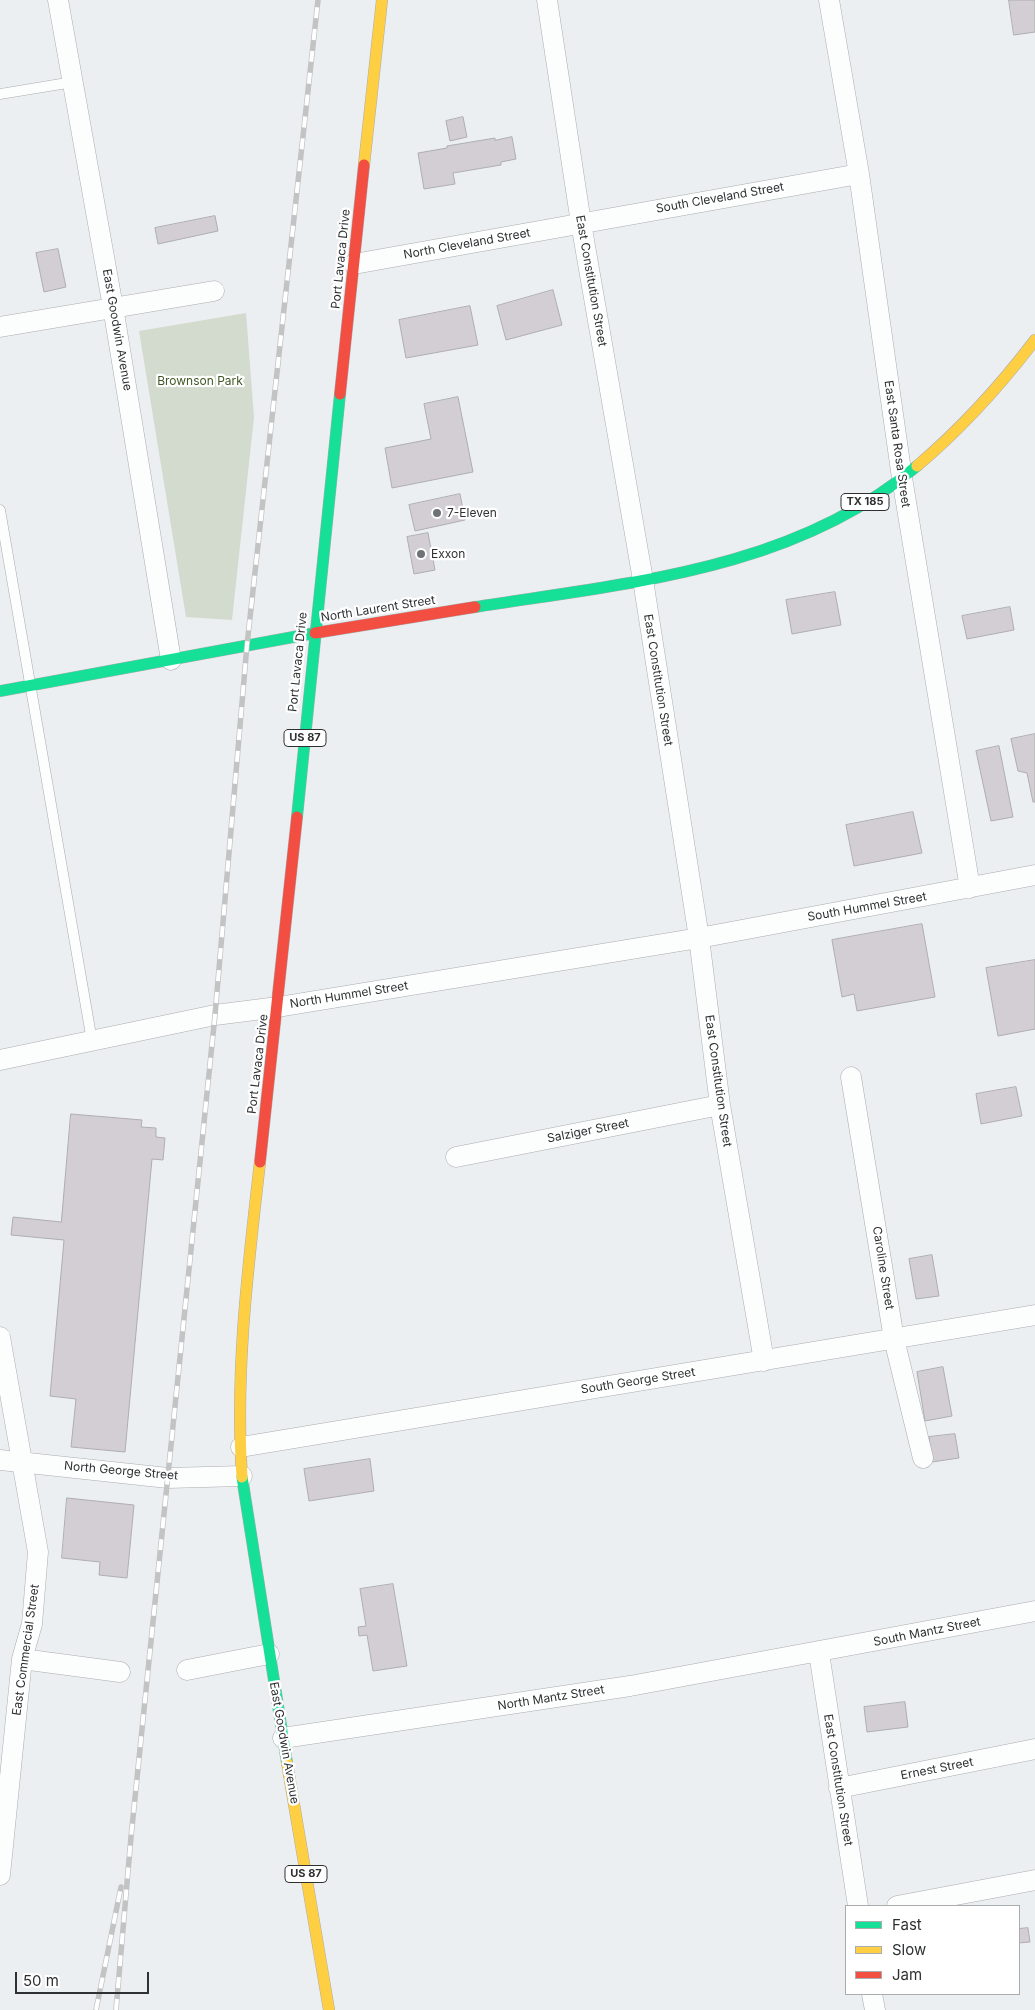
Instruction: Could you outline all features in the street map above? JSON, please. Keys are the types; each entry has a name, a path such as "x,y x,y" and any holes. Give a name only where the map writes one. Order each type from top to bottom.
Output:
{"main road":[{"name":"Port Lavaca Drive","path":"242,1476 239,1398 244,1304 278,1007 315,633 382,0"},
{"name":"TX 185","path":"643,580 751,556 821,528 902,478 968,420 1035,340"},
{"name":"North Laurent Street","path":"0,691 315,633 643,580"},
{"name":"East Goodwin Avenue","path":"242,1476 269,1654 329,2010"}],"street":[{"name":"East Goodwin Avenue","path":"58,0 114,307 171,660"},
{"name":"East Constitution Street","path":"547,0 581,223 643,580 699,938 720,1105 764,1361"},
{"name":"East Santa Rosa Street","path":"829,0 859,174 902,478 970,888"},
{"name":"South Cleveland Street","path":"581,223 859,174"},
{"name":"North Cleveland Street","path":"354,264 581,223"},
{"path":"0,327 214,291"},
{"name":"South Hummel Street","path":"699,938 1035,875"},
{"name":"North Hummel Street","path":"0,1060 215,1015 278,1007 699,938"},
{"name":"Caroline Street","path":"851,1077 894,1339 923,1458"},
{"name":"Salziger Street","path":"456,1157 720,1105"},
{"name":"South George Street","path":"241,1447 1035,1315"},
{"name":"East Commercial Street","path":"0,1337 38,1552 32,1624 22,1659 0,1875"},
{"name":"North George Street","path":"0,1460 168,1478 242,1476"},
{"name":"South Mantz Street","path":"818,1653 1035,1611"},
{"name":"East Constitution Street","path":"818,1653 858,1905"},
{"name":"North Mantz Street","path":"284,1738 630,1686 818,1653"},
{"path":"187,1670 269,1654"},
{"path":"22,1659 120,1672"},
{"name":"Ernest Street","path":"839,1788 1035,1749"},
{"path":"902,1905 1035,1880"},
{"path":"872,1995 875,2010"}],"lane":[{"path":"0,94 73,82"},
{"path":"0,510 92,1041"}],"green space":[{"name":"Brownson Park","path":"246,313 254,417 232,620 186,617 139,331"}],"building":[{"path":"1009,0 1035,0 1035,32 1014,35"},
{"path":"463,117 467,137 450,141 446,121"},
{"path":"512,137 516,159 501,162 501,165 453,173 455,184 424,189 418,153 447,148 447,146"},
{"path":"215,216 218,231 158,244 155,228"},
{"path":"58,249 66,287 44,292 36,253"},
{"path":"553,290 562,325 506,340 497,306"},
{"path":"470,306 478,345 406,358 399,320"},
{"path":"458,397 473,472 392,488 385,448 431,439 424,404"},
{"name":"7-Eleven","path":"460,494 465,520 415,531 409,505"},
{"name":"Exxon","path":"428,533 435,570 414,574 407,537"},
{"path":"835,592 841,625 792,634 786,600"},
{"path":"1010,607 1014,630 967,639 962,616"},
{"path":"1035,734 1035,802 1033,802 1027,773 1018,771 1011,739"},
{"path":"999,746 1013,817 991,821 976,751"},
{"path":"913,812 922,853 854,866 846,825"},
{"path":"922,924 935,997 857,1011 854,994 842,997 832,940"},
{"path":"1035,960 1035,1029 998,1036 986,968"},
{"path":"1016,1087 1022,1116 981,1124 976,1094"},
{"path":"71,1114 142,1120 141,1127 156,1128 156,1137 165,1138 163,1160 152,1159 125,1452 71,1447 76,1399 50,1396 64,1240 11,1235 13,1217 61,1222"},
{"path":"932,1255 939,1296 916,1299 909,1259"},
{"path":"943,1367 952,1416 925,1421 917,1372"},
{"path":"955,1434 959,1458 932,1462 929,1437"},
{"path":"370,1459 374,1491 309,1501 304,1469"},
{"path":"67,1498 134,1505 127,1578 99,1575 100,1562 62,1558"},
{"path":"393,1584 407,1666 373,1671 367,1635 359,1636 358,1627 366,1626 360,1589"},
{"path":"905,1702 908,1727 867,1732 864,1707"},
{"path":"1028,1928 1030,1942 1020,1943 1020,1929"}],"railway":[{"path":"116,2010 131,1837 215,1015 247,645 318,0"},
{"path":"96,2010 121,1887"}],"traffic: fast":[{"path":"297,817 340,394"},
{"path":"475,607 650,579 707,566 763,550 818,529 869,501 917,466"},
{"path":"0,691 315,633"},
{"path":"242,1477 287,1763"}],"traffic: slow":[{"path":"364,165 382,0"},
{"path":"917,466 950,437 980,406 1035,340"},
{"path":"242,1477 240,1437 241,1358 247,1280 260,1162"},
{"path":"287,1763 329,2010"}],"traffic: jam":[{"path":"340,394 364,165"},
{"path":"315,633 475,607"},
{"path":"260,1162 297,817"}],"place":[{"name":"7-Eleven","path":"437,513"},
{"name":"Exxon","path":"421,554"}]}
